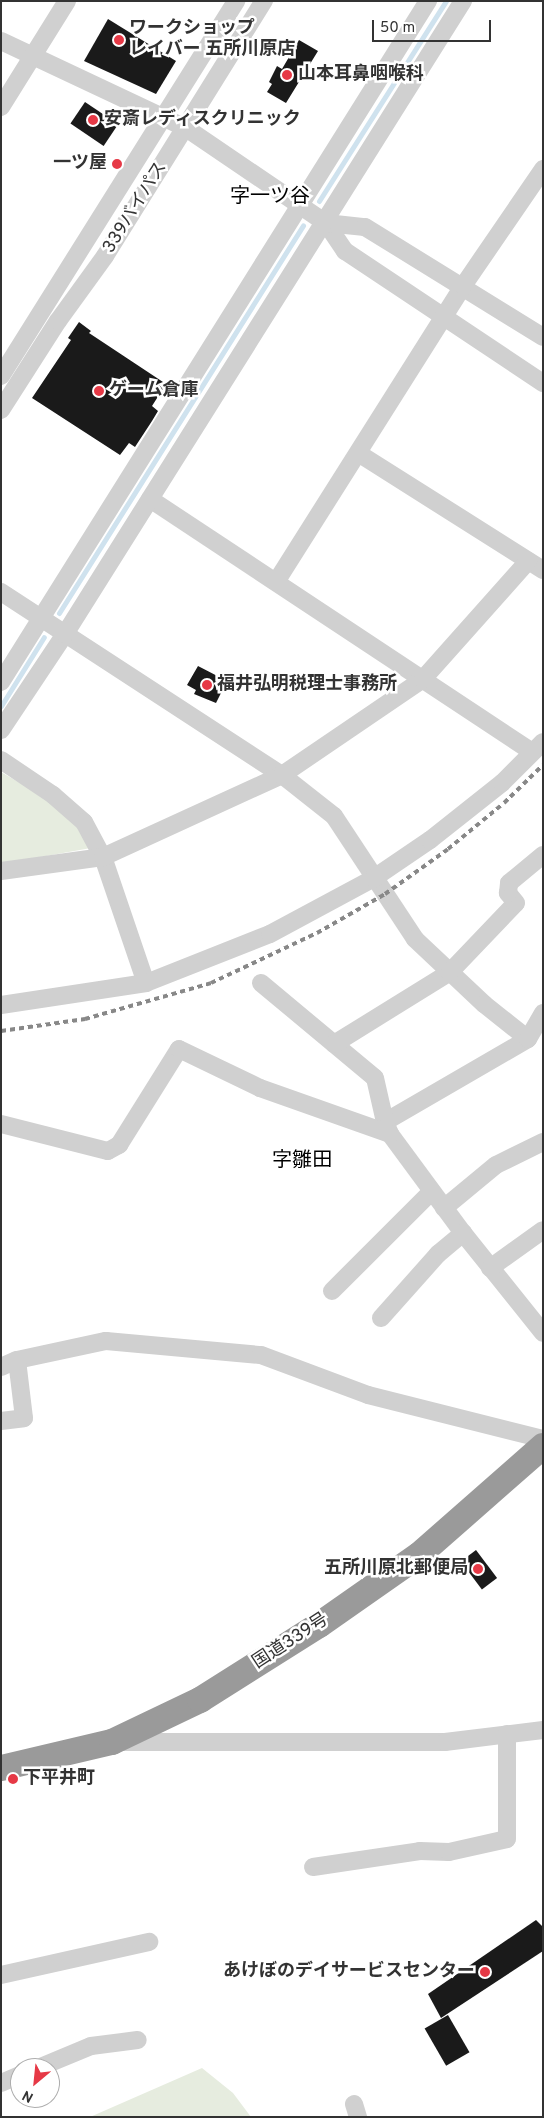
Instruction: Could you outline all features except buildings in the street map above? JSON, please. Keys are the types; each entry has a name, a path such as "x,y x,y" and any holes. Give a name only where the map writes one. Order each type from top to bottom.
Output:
{"highway":[{"name":"国道339号","path":"1,1768 112,1742 200,1700 319,1625 419,1555 543,1446"}],"street":[{"path":"1,107 67,1"},
{"path":"1,376 236,1"},
{"name":"339バイパス","path":"1,410 58,321 105,256 264,1"},
{"path":"1,682 428,1"},
{"path":"1,730 65,634 326,222 463,1"},
{"path":"1,41 186,128 326,222 345,251 543,383"},
{"path":"276,582 443,317 543,168"},
{"path":"326,222 365,227 543,336"},
{"path":"1,871 103,857 282,776 423,679 536,566 358,453"},
{"path":"1,1005 146,983 270,934 374,878 455,821 502,783 538,747 423,679 150,499"},
{"path":"1,592 282,776 334,816 415,939 450,972 528,1039"},
{"path":"1,760 53,795 84,822 103,857 146,983"},
{"path":"334,1044 450,972 516,903 508,893 509,883 543,855"},
{"path":"261,983 375,1078 387,1128 462,1234 543,1334"},
{"path":"1,1124 108,1151 119,1145 179,1049 260,1088 387,1128 528,1039 543,1013"},
{"path":"444,1208 496,1165 543,1142"},
{"path":"332,1291 432,1192"},
{"path":"490,1268 543,1230"},
{"path":"381,1318 438,1254 462,1234"},
{"path":"1,1421 24,1418 9,1364 106,1341 261,1355 368,1395 543,1439"},
{"path":"112,1742 445,1742 543,1730"},
{"path":"313,1867 420,1851 449,1852 507,1839 507,1734"},
{"path":"1,1975 149,1942"},
{"path":"60,2059 91,2046 138,2040"}],"shaded area":[{"path":"1,772 49,800 77,826 91,848 1,864"},
{"path":"202,2068 233,2093 251,2117 90,2117"}],"waterway":[{"path":"319,201 446,1"},
{"path":"59,613 303,225"},
{"path":"1,706 44,637"}],"railway":[{"path":"1,1031 85,1019 211,983 317,933 385,894 448,849 504,803 543,765"}],"place":[{"name":"ワークショップ レイバー 五所川原店","path":"119,40"},
{"name":"山本耳鼻咽喉科","path":"287,75"},
{"name":"安斎レディスクリニック","path":"93,120"},
{"name":"一ツ屋","path":"117,164"},
{"name":"ゲーム倉庫","path":"99,391"},
{"name":"福井弘明税理士事務所","path":"207,685"},
{"name":"五所川原北郵便局","path":"478,1569"},
{"name":"下平井町","path":"13,1779"},
{"name":"あけぼのデイサービスセンター","path":"485,1972"}],"district":[{"name":"字一ツ谷","path":"270,197"},
{"name":"字雛田","path":"302,1161"}]}
